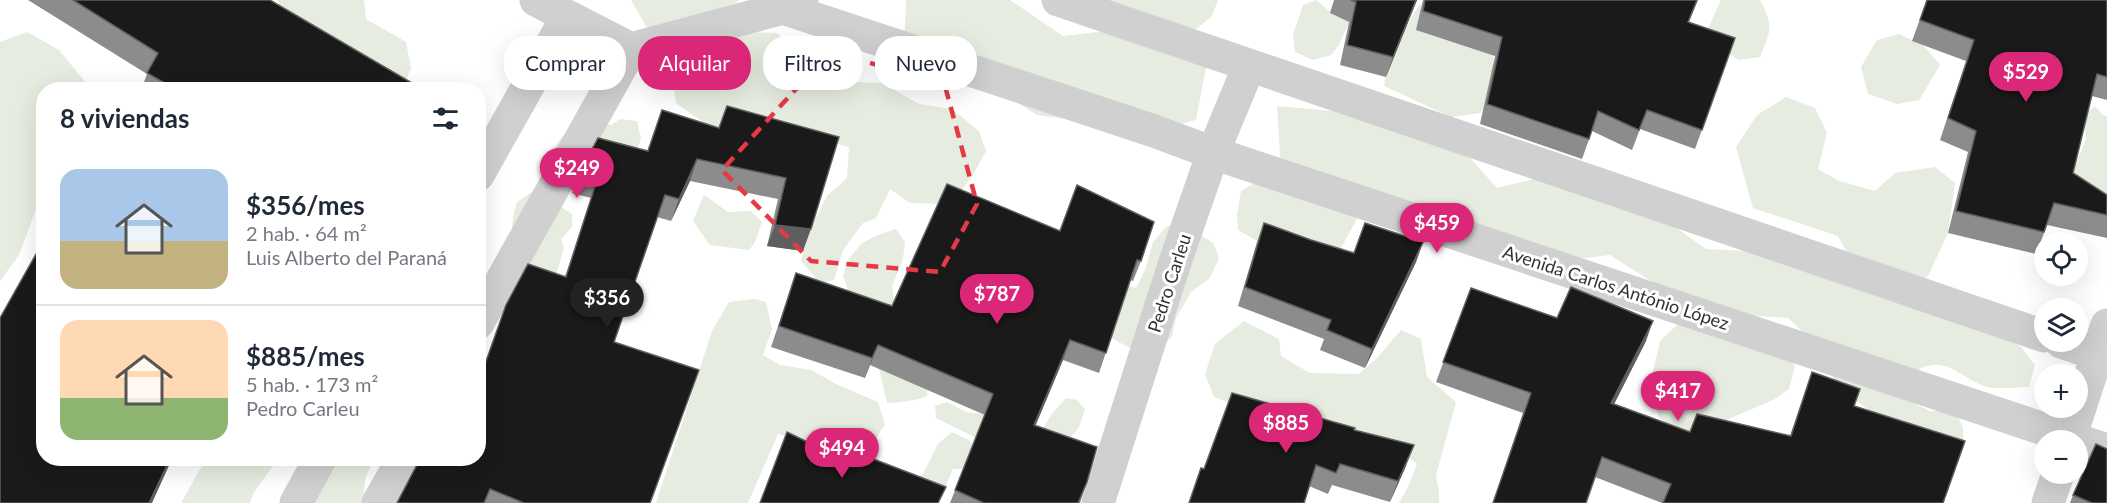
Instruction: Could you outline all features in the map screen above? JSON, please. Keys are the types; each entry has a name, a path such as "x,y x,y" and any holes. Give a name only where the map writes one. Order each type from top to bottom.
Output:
{"street":[{"path":"536,0 631,49 793,4"},
{"path":"1058,0 2034,333"},
{"name":"Avenida Carlos António López","path":"793,4 1213,153 2042,430"},
{"path":"486,161 567,16"},
{"path":"486,309 631,49"},
{"name":"Pedro Carleu","path":"1098,503 1175,262 1213,153 1249,66"},
{"path":"2072,430 2104,346 2088,345"},
{"name":"Avenida Carlos António López","path":"2088,444 2107,450"},
{"path":"296,503 316,466"},
{"path":"378,503 399,466"},
{"path":"2048,503 2055,484"}],"highlighted area":[{"path":"851,57 945,86 977,204 940,272 811,261 722,170 796,89"}],"shaded area":[{"path":"277,0 364,0 366,19 406,42 411,68 405,82 388,82 293,27"},
{"path":"631,0 739,0 701,30 647,28"},
{"path":"906,0 1010,0 1063,36 1132,28 1208,57 1196,120 1154,131 1037,115 977,77 977,36 904,36"},
{"path":"1087,0 1218,0 1212,16 1196,29 1161,23"},
{"path":"1316,0 1334,15 1349,22 1339,45 1331,55 1313,60 1295,52 1293,35 1303,5"},
{"path":"1721,0 1760,0 1769,23 1769,34 1760,57 1739,60 1721,49 1707,31"},
{"path":"1419,5 1463,14 1494,32 1492,99 1480,113 1451,117 1384,86 1390,55"},
{"path":"27,32 59,50 85,82 36,82 36,209 19,255 0,281 0,42"},
{"path":"744,32 777,33 780,36 763,36 763,90 863,90 863,82 875,83 875,90 894,90 919,104 952,109 979,131 986,151 972,177 959,193 939,204 910,203 890,189 876,218 863,223 843,250 834,280 820,283 801,261 810,230 827,196 847,178 849,147 823,140 707,125 676,103 674,90 751,90 751,36 737,36"},
{"path":"1899,34 1924,46 1940,65 1919,100 1897,104 1868,94 1861,67 1877,40"},
{"path":"1786,97 1815,108 1827,133 1818,169 1839,181 1875,191 1895,173 1935,167 1955,183 1948,233 1928,276 1909,290 1847,253 1838,236 1753,208 1736,147 1757,115"},
{"path":"1277,106 1373,115 1457,143 1497,188 1547,176 1643,204 1706,249 1806,254 1866,277 2020,346 2034,364 2029,387 1987,387 1942,365 1933,365 1911,374 1828,355 1788,318 1700,312 1610,255 1552,262 1281,170"},
{"path":"2095,106 2107,116 2107,210 2071,191 2073,171 2086,139 2084,116"},
{"path":"620,119 637,121 641,139 635,155 539,181 557,145 571,129 595,123 611,125"},
{"path":"1260,180 1354,205 1357,219 1342,246 1329,261 1266,246 1238,230 1237,216 1241,191"},
{"path":"533,191 572,214 572,227 561,239 564,248 556,275 536,280 512,229 517,202"},
{"path":"704,195 728,212 751,211 762,222 755,242 749,250 710,245 693,221"},
{"path":"1167,226 1187,226 1213,243 1219,258 1210,278 1191,292 1176,318 1172,336 1158,352 1134,350 1090,327 1122,284 1136,288 1145,270 1153,242"},
{"path":"896,229 905,242 903,259 892,286 895,304 928,384 927,396 887,403 878,364 843,275 849,259 861,244 875,236"},
{"path":"754,299 766,302 772,329 763,355 780,365 811,370 838,385 878,402 885,425 867,451 839,451 778,434 748,503 656,503 712,331 729,302"},
{"path":"1244,321 1279,339 1281,356 1310,373 1359,374 1377,358 1401,330 1421,339 1427,377 1456,402 1436,475 1439,503 1399,503 1417,464 1403,451 1243,408 1214,397 1205,374 1215,344"},
{"path":"1678,324 1788,354 1795,366 1789,389 1775,399 1683,439 1658,416 1651,380 1660,341"},
{"path":"1832,375 1902,389 1917,405 1930,411 1955,411 1963,427 1963,441 1872,413 1860,403 1841,397"},
{"path":"1066,398 1077,400 1085,409 1079,427 1065,444 1003,451 936,418 935,406 947,402 966,412 984,414 993,425 1041,432 1051,415"},
{"path":"952,432 969,440 977,454 964,469 953,469 939,502 931,503 909,482 923,474 938,444"},
{"path":"202,466 273,466 254,492 250,503 181,503"},
{"path":"327,466 371,466 365,479 363,503 308,503"}],"building":[{"path":"73,0 270,0 410,82 163,82 147,73 158,53"},
{"path":"1351,0 1416,0 1393,57 1347,45 1356,2"},
{"path":"1425,0 1697,0 1688,22 1735,38 1702,130 1647,110 1639,130 1598,111 1589,139 1487,104 1502,37 1423,11"},
{"path":"1927,0 2107,0 2107,77 2097,74 2073,173 2107,195 2107,215 2054,203 2044,232 1956,211 1976,131 1948,118 1974,40 1920,20"},
{"path":"727,106 839,137 811,229 775,225 786,178 697,159 679,199 665,195 614,342 699,370 650,503 524,503 490,489 484,503 397,503 416,466 486,466 486,361 506,305 528,264 566,277 598,177 580,172 598,138 648,151 662,110 719,128"},
{"path":"947,184 1060,231 1077,185 1154,222 1141,261 1137,260 1106,353 1070,340 1034,425 1097,447 1078,503 984,503 955,490 993,394 878,345 872,358 779,326 796,273 892,306"},
{"path":"1264,223 1354,253 1365,223 1423,242 1372,349 1327,330 1331,320 1245,287"},
{"path":"36,254 36,466 167,466 149,503 0,503 0,318"},
{"path":"1571,287 1653,321 1611,403 1690,432 1697,414 1791,436 1812,372 1860,389 1854,406 1965,441 1943,503 1663,503 1671,484 1602,457 1586,503 1493,503 1531,393 1443,362 1471,288 1557,318"},
{"path":"1232,393 1355,428 1354,430 1414,445 1398,481 1340,464 1336,473 1316,465 1304,503 1189,503"},
{"path":"787,432 850,463 855,452 946,487 938,503 760,503"},
{"path":"2096,444 2107,449 2107,503 2092,503 2073,495 2078,484 2088,484 2088,462"}]}
